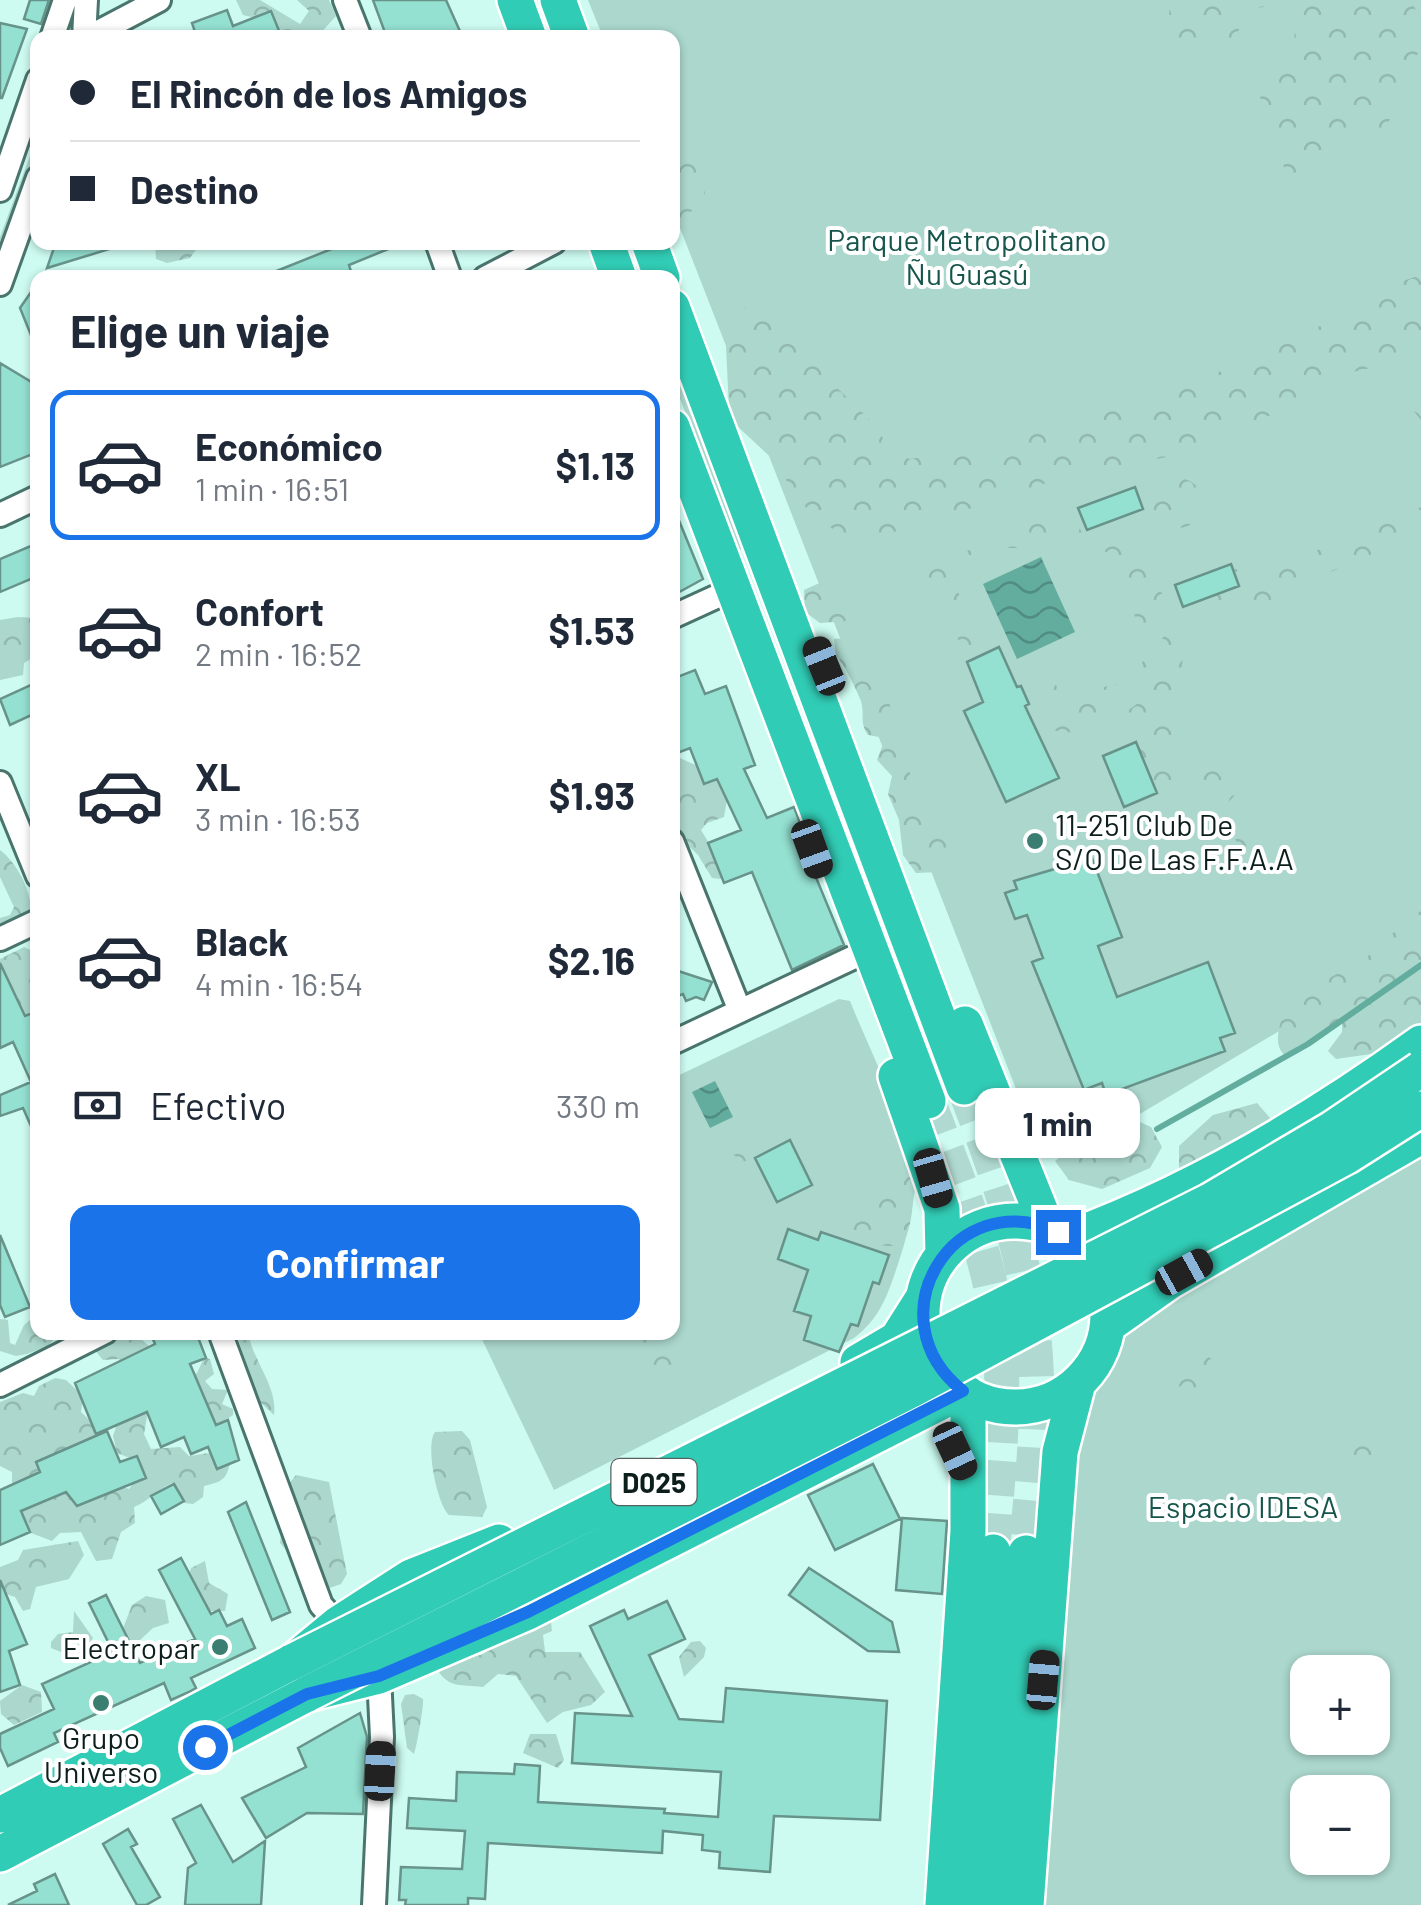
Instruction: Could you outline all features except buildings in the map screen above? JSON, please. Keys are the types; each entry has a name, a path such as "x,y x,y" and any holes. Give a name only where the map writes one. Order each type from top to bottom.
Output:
{"highway":[{"path":"515,0 526,30"},
{"path":"558,0 569,30"},
{"path":"680,329 964,1087"},
{"path":"680,449 928,1102"},
{"path":"768,572 800,604 1020,1159 1058,1232 1096,1267 1104,1285 1108,1325 1092,1366 1078,1382 1033,1405 1000,1406 966,1393 938,1366 930,1350 923,1298"},
{"path":"731,590 731,631 933,1178 942,1210 944,1255"},
{"path":"0,1854 300,1678 338,1624 411,1578 493,1545 882,1350 910,1323 944,1255 960,1240 991,1225 1025,1222 1058,1232 1142,1211 1311,1116 1421,1043"},
{"name":"D025","path":"300,1678 1210,1201 1332,1129 1421,1069"},
{"name":"D025","path":"300,1678 912,1389 1348,1156 1421,1110"},
{"path":"1108,1325 1170,1280 1421,1136"},
{"path":"1020,1159 1043,1193 1064,1208 1102,1216 1142,1211"},
{"path":"1026,1905 1060,1452 1078,1382"},
{"path":"0,1815 300,1678 379,1676 528,1612 966,1393"},
{"path":"943,1905 969,1482 966,1393"},
{"path":"878,1436 907,1427 928,1428 944,1436 969,1482"},
{"path":"968,1905 1009,1552 1002,1905"}],"street":[{"path":"54,30 65,0"},
{"path":"84,30 86,0"},
{"path":"99,30 158,0"},
{"path":"346,0 357,30"},
{"path":"0,190 30,103"},
{"path":"0,284 30,200"},
{"path":"500,270 539,250"},
{"path":"0,515 30,501"},
{"path":"680,613 731,590"},
{"path":"0,783 30,856"},
{"path":"680,861 740,1012"},
{"path":"0,940 30,926"},
{"path":"680,1039 852,958"},
{"path":"0,1385 89,1340"},
{"path":"223,1340 321,1605 338,1624"},
{"path":"374,1905 382,1738 379,1676"}],"green space":[{"path":"236,0 260,0 300,24 309,11 297,0 329,0 336,16 323,30 268,30 255,18 243,15"},
{"name":"Parque Metropolitano Ñu Guasú","path":"588,0 1421,0 1421,939 1281,1030 1066,1158 1036,1140 680,228 680,30 600,30"},
{"path":"1170,0 1410,0 1421,18 1421,50 1401,75 1395,110 1386,127 1370,138 1334,149 1305,174 1288,179 1259,94 1291,46 1295,26 1291,14 1273,6 1254,8 1226,43 1208,50 1183,52 1168,39"},
{"path":"680,133 705,192 701,205 680,218"},
{"path":"30,156 30,186 0,261 0,237"},
{"path":"155,250 196,250 190,258 167,263 156,259"},
{"path":"1421,275 1421,356 1353,372 1321,393 1182,454 1064,477 903,531 841,536 796,499 778,464 737,426 729,408 726,347 732,305 790,316 804,331 829,380 870,420 893,452 910,459 970,450 1130,405 1209,377 1289,337 1349,316 1400,282"},
{"path":"1421,375 1421,420 1404,399"},
{"path":"680,378 744,548 739,550 680,399"},
{"path":"1178,478 1196,485 1203,503 1196,521 1178,528 1160,521 1153,503 1160,485"},
{"path":"1421,507 1421,533 1312,580 1293,593 1244,608 1220,609 1203,584 1207,573 1221,561 1234,562 1240,578 1251,578"},
{"path":"1066,514 1085,535 1124,530 1130,553 1164,596 1161,621 1145,626 1136,619 1110,554 1072,546 1060,535 1022,548 1005,548 988,562 950,576 949,582 960,595 963,624 984,636 978,653 962,656 957,635 947,630 946,599 927,583 928,572 1035,515"},
{"path":"824,581 844,597 849,608 848,621 820,623 805,612 804,590"},
{"path":"30,618 30,659 24,663 23,675 0,680 0,620"},
{"path":"1177,632 1184,641 1182,666 1190,693 1166,713 1147,715 1133,725 1115,726 1108,718 1110,713 1127,711 1154,692 1151,687 1134,690 1126,682 1165,635"},
{"path":"846,638 890,705 891,723 879,737 868,735 865,730 861,701 836,656 834,639"},
{"path":"1046,680 1058,692 1046,704 1034,692"},
{"path":"1116,684 1118,700 1096,718 1102,735 1097,739 1086,739 1086,724 1068,733 1052,730 1065,720 1071,704 1089,704 1104,687"},
{"path":"1191,711 1197,720 1194,731 1170,745 1174,779 1164,784 1156,781 1138,765 1125,735"},
{"path":"883,744 895,744 909,769 919,808 947,833 949,857 939,872 916,873 903,855 899,820 888,794 892,776 877,760"},
{"path":"680,758 718,775 729,789 724,817 707,823 701,830 726,871 722,879 712,878 698,855 680,838"},
{"path":"1213,766 1234,796 1215,817 1194,796 1187,780"},
{"path":"1245,826 1269,828 1277,837 1276,854 1259,859 1243,854 1235,839"},
{"path":"0,850 22,878 30,914 0,935 0,918 10,915 14,907 0,877"},
{"path":"1421,911 1421,1031 1392,1051 1336,1059 1328,1051 1342,1032 1342,1021 1302,1051 1286,1057 1278,1037 1283,1015 1291,1004 1311,987 1361,961"},
{"path":"24,947 30,950 30,1024 11,986 0,976 0,959"},
{"path":"839,999 850,1001 887,1088 910,1156 913,1199 907,1234 881,1307 854,1338 554,1490 482,1340 680,1340 680,1075"},
{"path":"1257,1103 1276,1125 1201,1174 1179,1168 1179,1146 1213,1115"},
{"path":"1129,1117 1151,1127 1162,1147 1150,1168 1102,1189 1069,1180 1055,1161 1107,1119"},
{"path":"735,1135 756,1141 761,1153 754,1162 741,1160 729,1149 726,1144"},
{"name":"Espacio IDESA","path":"1421,1148 1421,1905 1035,1905 1059,1591 1083,1403 1132,1322"},
{"path":"914,1158 920,1176 902,1244 865,1242 830,1224 879,1199 896,1170"},
{"path":"0,1319 8,1320 10,1343 15,1345 30,1320 30,1340 53,1340 27,1354 16,1356 0,1351"},
{"path":"143,1340 187,1377 197,1373 204,1358 210,1359 214,1374 205,1381 212,1389 228,1390 222,1404 233,1409 233,1415 215,1427 148,1411 144,1434 151,1449 180,1447 189,1456 215,1453 230,1462 229,1468 222,1479 204,1486 203,1497 193,1504 176,1502 176,1486 172,1483 134,1507 135,1523 121,1532 112,1559 96,1561 81,1532 60,1533 52,1541 31,1533 12,1488 12,1472 0,1466 0,1402 23,1393 34,1396 39,1386 55,1378 66,1380 83,1396 81,1412 98,1428 89,1450 120,1486 129,1489 142,1470 140,1462 117,1453 113,1436 122,1398 122,1367 119,1359 103,1360 89,1343"},
{"path":"238,1340 250,1340 269,1384 274,1415 259,1401"},
{"path":"639,1340 670,1340 676,1361 662,1378 647,1363"},
{"path":"1203,1354 1219,1363 1207,1370 1205,1382 1188,1392 1183,1385 1171,1391 1184,1370 1197,1368"},
{"path":"462,1431 470,1440 487,1507 482,1517 449,1515 437,1487 431,1449 435,1432"},
{"path":"1368,1437 1384,1446 1360,1476 1352,1477 1355,1465 1348,1450"},
{"path":"296,1475 329,1482 347,1574 341,1584 321,1591 280,1543 287,1486"},
{"path":"78,1541 84,1555 69,1579 36,1587 30,1609 23,1611 15,1597 0,1592 0,1567 18,1560 23,1550"},
{"path":"205,1561 209,1583 228,1594 225,1611 208,1611 197,1586 187,1583 191,1568"},
{"path":"146,1596 165,1600 169,1623 153,1628 140,1640 129,1640 122,1631 132,1605"},
{"path":"74,1611 93,1638 78,1662 71,1663 66,1654 51,1648 51,1642 58,1634 73,1632"},
{"path":"543,1618 551,1622 552,1631 543,1635 545,1652 580,1652 605,1692 591,1705 563,1712 547,1723 516,1676 498,1674 483,1687 451,1683 437,1669 462,1656 481,1655"},
{"path":"700,1641 706,1648 704,1657 684,1677 679,1657 691,1642"},
{"path":"22,1685 41,1692 42,1712 14,1725 1,1714 0,1701"},
{"path":"414,1694 423,1703 414,1754 407,1748 401,1704 405,1695"},
{"path":"530,1734 556,1734 564,1760 558,1768 523,1753"}],"water":[{"path":"1041,557 1075,632 1017,659 983,584"},
{"path":"715,1081 733,1117 710,1128 692,1092"}],"waterway":[{"path":"1157,1129 1308,1044 1421,965"}],"tunnel":[{"path":"964,1087 1006,1207 1033,1330 1036,1413 1026,1553"},
{"path":"928,1101 972,1221 996,1312 1002,1396 993,1552"}],"place":[{"name":"11-251 Club De S/O De Las F.F.A.A","path":"1035,841"},
{"name":"Electropar","path":"220,1647"},
{"name":"Grupo Universo","path":"101,1703"}],"route":[{"path":"205,1747 307,1694 379,1676 528,1612 963,1391 938,1366 924,1334 923,1298 934,1268 960,1240 980,1228 1002,1222 1025,1222 1058,1232"}]}
